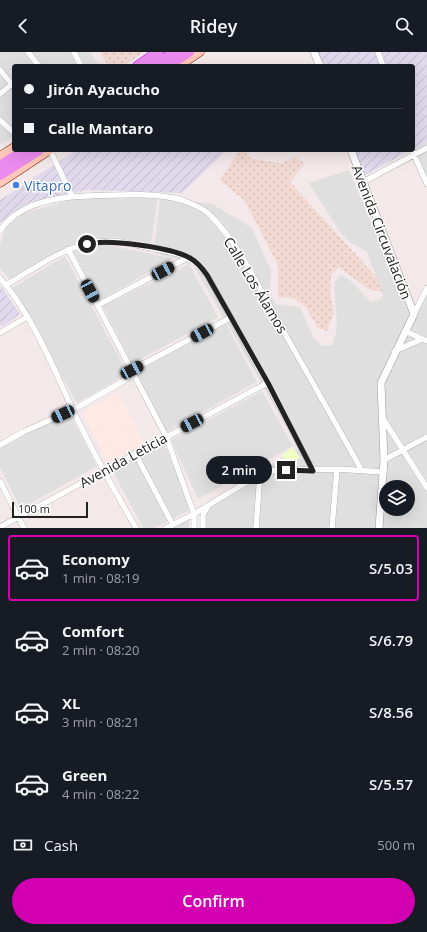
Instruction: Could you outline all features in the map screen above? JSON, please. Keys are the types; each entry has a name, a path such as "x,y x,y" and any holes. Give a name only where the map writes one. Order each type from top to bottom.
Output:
{"highway":[{"path":"141,64 158,52"},
{"path":"156,64 174,52"},
{"path":"170,64 189,52"},
{"path":"0,166 21,152"},
{"path":"0,175 36,152"}],"main road":[{"path":"135,64 154,52"},
{"path":"182,64 200,52"},
{"path":"0,156 12,148"},
{"path":"0,183 47,152"}],"street":[{"path":"28,52 34,64"},
{"path":"74,52 80,64"},
{"path":"314,52 319,64"},
{"path":"378,52 382,64"},
{"path":"0,70 12,83"},
{"path":"0,94 12,85"},
{"path":"0,120 12,131"},
{"path":"363,182 413,153 427,148"},
{"path":"51,152 72,196"},
{"name":"Avenida Circuvalación","path":"352,152 414,314"},
{"path":"413,153 427,184"},
{"name":"Calle Los Álamos","path":"0,231 5,223 20,211 45,202 72,196 121,194 182,200 210,215 237,248 362,471"},
{"path":"6,286 68,249 97,241 122,242 177,253 189,257 198,264 207,275 268,383 313,471"},
{"path":"68,249 166,436 194,514 194,528"},
{"path":"98,305 189,257"},
{"path":"0,278 27,317 58,376 104,472 136,528"},
{"path":"378,528 384,472 381,383 395,351 427,288"},
{"path":"0,333 27,317"},
{"path":"0,445 24,432 73,410 133,372 230,318"},
{"path":"405,331 424,340"},
{"path":"395,351 424,340"},
{"name":"Avenida Leticia","path":"0,527 104,472 166,436 268,383"},
{"path":"382,417 427,488"},
{"path":"384,460 427,437"},
{"path":"135,453 173,525"},
{"path":"332,528 337,469"},
{"path":"166,528 194,514 260,474 276,470 313,471 337,469 384,472"},
{"path":"256,528 260,474"},
{"path":"0,481 24,528"},
{"path":"203,528 203,514 206,507 220,497"}],"shaded area":[{"path":"0,52 90,52 98,64 12,64 12,137 0,145"},
{"path":"100,52 144,52 126,64 107,64"},
{"path":"318,52 427,52 427,141 415,148 415,64 322,64"},
{"path":"427,141 427,177 415,150 415,147"},
{"path":"74,152 225,152 182,193 86,190 31,202 0,223 0,200"},
{"path":"239,152 245,152 250,158 281,163 295,157 305,164 290,182 378,279 383,292 368,289 339,267 331,275 330,293 334,313 327,331 318,328 306,307 294,298 278,297 278,265 245,201 220,180"},
{"path":"356,152 407,152 365,175"},
{"path":"349,170 409,313 419,310 427,290 427,528 200,528 201,507 299,448 193,265 173,258 99,301 74,252 102,244 171,258 154,252 160,197 212,204 251,227 271,270 270,294 276,304 300,307 313,337 322,346 332,345 337,329 334,282 341,275 352,282 371,302 381,299 383,296 367,252 350,242 340,232 309,183"},
{"path":"80,197 158,197 151,243 111,237 74,243 9,279 0,268 0,244 7,226 24,213"},
{"path":"65,256 128,374 77,403 12,288"},
{"path":"189,264 218,317 132,364 103,306"},
{"path":"0,285 20,314 2,327 0,325"},
{"path":"226,324 257,382 167,432 136,372"},
{"path":"262,391 293,446 198,499 171,440"},
{"path":"118,392 145,444 108,464 82,413"},
{"path":"68,411 97,466 21,509 0,468 0,448"},
{"path":"163,442 192,509 154,528 143,528 112,470"},
{"path":"189,518 189,528 166,528"}],"green space":[{"path":"292,448 301,458 286,462 282,455"}],"place":[{"name":"Vitapro","path":"16,185"}],"route":[{"path":"87,244 97,241 122,242 177,253 189,257 198,264 207,275 268,383 313,471 286,470"}]}
